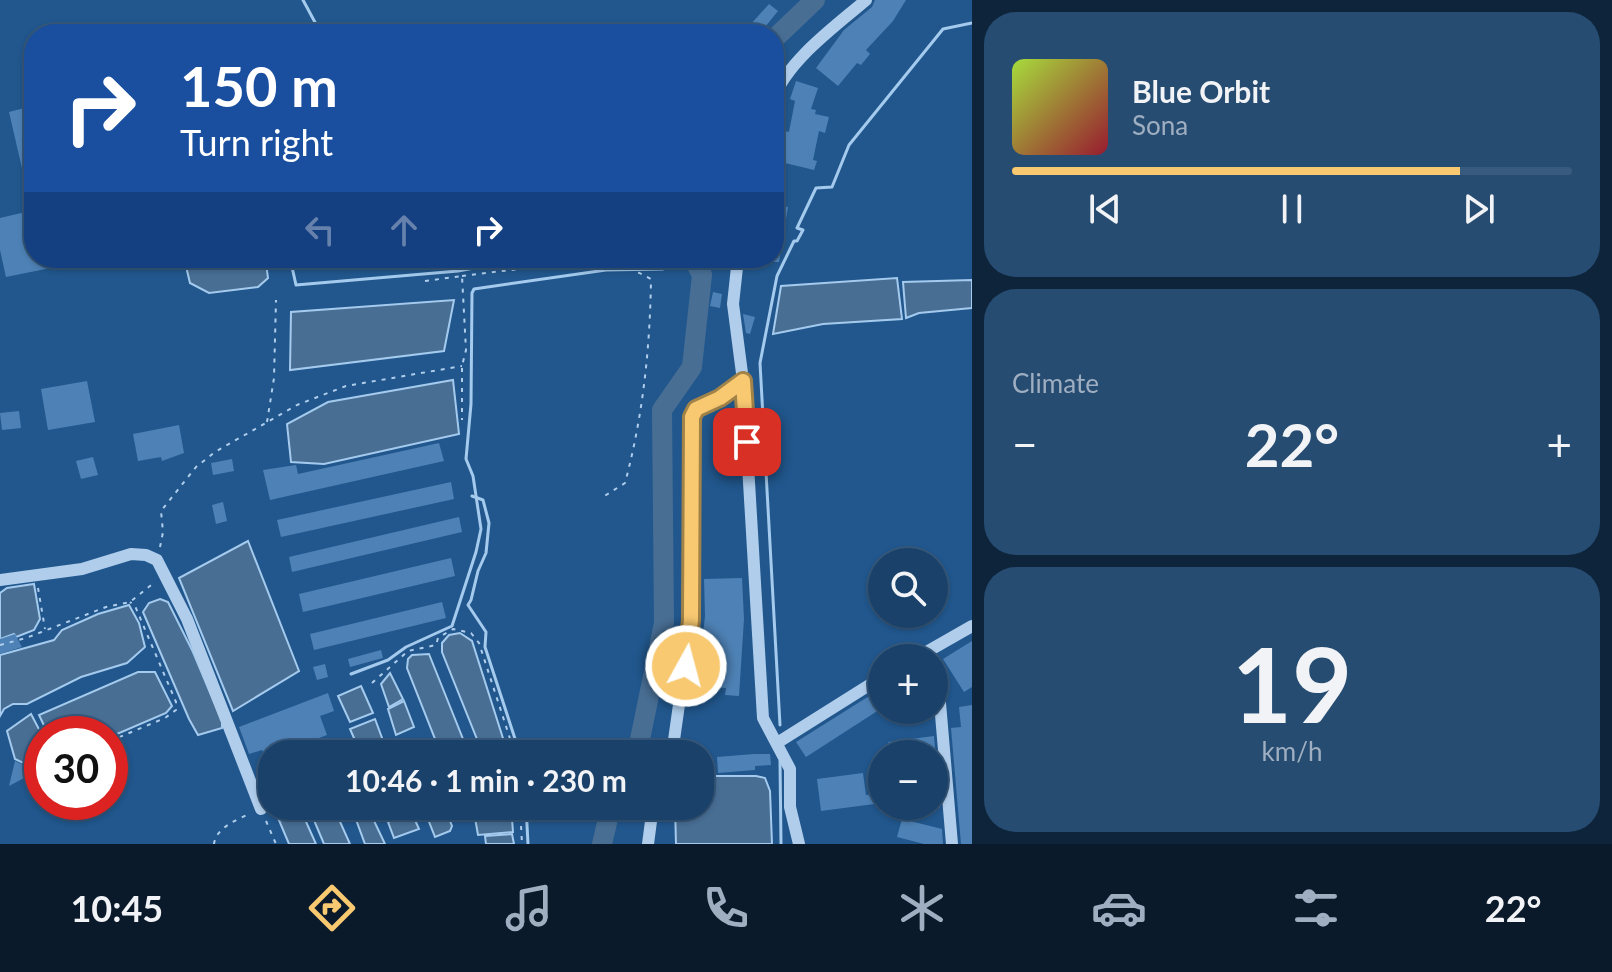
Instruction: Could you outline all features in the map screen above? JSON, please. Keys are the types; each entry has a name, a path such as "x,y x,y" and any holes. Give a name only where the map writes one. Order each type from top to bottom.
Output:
{"street":[{"path":"784,79 820,39 866,0"},
{"path":"737,268 733,304 743,381 763,718 790,769 790,807 799,844"},
{"path":"674,740 691,620 692,417 696,409 720,398 743,381"},
{"path":"0,580 82,569 131,554 157,560 193,633 258,801"},
{"path":"940,644 972,626"},
{"path":"777,743 868,686"},
{"path":"942,724 952,844"},
{"path":"648,844 651,820"}],"path":[{"path":"425,281 527,268"},
{"path":"603,497 625,483 637,437 650,329 651,279 630,268"},
{"path":"462,276 466,350 462,366 462,420"},
{"path":"266,423 274,378 276,300"},
{"path":"157,560 163,532 161,511 196,467 229,442 297,405 346,386 462,366"},
{"path":"0,645 106,607 130,602 165,573"},
{"path":"36,575 45,630"},
{"path":"128,733 176,710 176,702 135,606 130,602"},
{"path":"372,683 413,648 436,645 438,638 453,629 471,633 479,643 510,740"},
{"path":"214,844 220,832 258,810"},
{"path":"266,820 276,844"},
{"path":"521,820 522,844"}],"water":[{"path":"186,268 267,268 268,278 258,287 209,293 190,283"},
{"path":"897,278 902,319 823,324 773,334 781,286"},
{"path":"972,280 972,308 919,313 906,318 903,282"},
{"path":"454,300 444,351 290,370 291,312"},
{"path":"453,380 459,434 324,464 291,462 287,424 328,402"},
{"path":"248,541 299,671 233,711 179,578"},
{"path":"34,584 40,619 34,630 0,639 0,593 7,588"},
{"path":"160,599 168,602 193,652 222,721 222,728 198,735 189,719 143,612 149,603"},
{"path":"129,605 139,623 145,647 127,663 81,677 27,704 13,704 4,709 0,716 0,655 54,640 62,630 98,614"},
{"path":"460,633 472,641 504,740 477,740 442,652 442,643 449,635"},
{"path":"429,654 463,740 435,740 407,668 412,655"},
{"path":"138,672 155,672 172,706 166,713 128,729 128,716 39,715"},
{"path":"390,673 403,699 389,707 381,684"},
{"path":"361,686 373,713 350,722 338,696"},
{"path":"404,701 414,727 396,735 388,709"},
{"path":"24,719 24,763 15,759 7,731"},
{"path":"375,719 383,740 355,740 350,729"},
{"path":"714,776 765,778 770,791 772,844 676,844 675,820 714,820"},
{"path":"279,820 305,820 316,844 289,844"},
{"path":"314,820 339,820 350,844 324,844"},
{"path":"356,820 374,820 385,844 365,844"},
{"path":"415,820 419,829 394,838 388,822"},
{"path":"428,820 450,820 450,831 435,837"},
{"path":"475,820 512,820 513,832 478,835"},
{"path":"512,834 514,844 486,844 485,836"}],"building":[{"path":"875,0 906,0 893,21 866,50 870,54 861,65 857,63 838,86 816,68 844,30 872,7"},
{"path":"769,4 778,11 767,24 751,24"},
{"path":"796,81 818,88 811,109 816,110 815,114 829,117 825,133 819,131 814,170 785,163 784,167 784,137 785,131 789,132 795,101 790,99"},
{"path":"24,108 24,177 9,112"},
{"path":"784,206 788,207 784,231"},
{"path":"24,212 24,268 50,268 6,277 0,250 0,218"},
{"path":"713,292 722,294 720,308 710,306"},
{"path":"743,314 755,317 750,334 746,333"},
{"path":"87,381 95,422 48,430 41,389"},
{"path":"19,411 21,428 2,430 0,413"},
{"path":"179,425 184,453 162,461 161,457 138,461 133,434"},
{"path":"439,443 444,461 270,500 263,470 296,465 298,474"},
{"path":"93,457 98,475 81,479 76,461"},
{"path":"232,459 234,471 213,475 211,463"},
{"path":"451,482 454,499 281,537 277,520"},
{"path":"223,502 227,521 216,524 212,505"},
{"path":"459,517 462,532 292,572 289,557"},
{"path":"451,558 455,576 303,612 299,594"},
{"path":"742,578 744,619 739,696 725,695 726,688 697,686 705,616 704,579"},
{"path":"442,602 446,618 314,650 310,634"},
{"path":"15,634 22,647 0,654 0,639"},
{"path":"972,641 972,687 964,692 948,667 948,656"},
{"path":"381,650 383,658 350,667 348,659"},
{"path":"325,664 328,677 317,680 313,667"},
{"path":"328,693 334,711 320,716 327,735 314,740 258,740 258,751 249,754 239,727"},
{"path":"866,698 868,717 806,757 796,742"},
{"path":"972,705 972,844 961,844 951,728 961,727 959,707"},
{"path":"934,736 934,740 903,740"},
{"path":"770,754 771,765 755,766 755,770 718,773 717,757"},
{"path":"15,761 24,765 24,778 9,786"},
{"path":"863,773 868,805 821,811 817,779"},
{"path":"902,820 906,820 942,829 943,844 924,844 897,837"}],"waterway":[{"path":"303,0 316,24"},
{"path":"784,29 815,0"},
{"path":"784,262 803,230 797,228 816,188 832,187 849,145 943,29 972,23"},
{"path":"292,268 296,285 474,268"},
{"path":"640,740 664,623 662,410 692,367 702,275 698,268"},
{"path":"780,725 760,363 781,268"},
{"path":"351,674 388,660 406,647 452,626 476,552 481,529 473,476 466,459 471,404 474,289 606,270 663,269"},
{"path":"472,496 483,500 489,523 486,553 468,605 486,632 485,647 515,740"},
{"path":"780,761 781,844"},
{"path":"527,820 528,844"},
{"path":"602,844 608,820"}],"route":[{"path":"686,666 691,620 692,417 696,409 720,398 743,381 747,442"}]}
